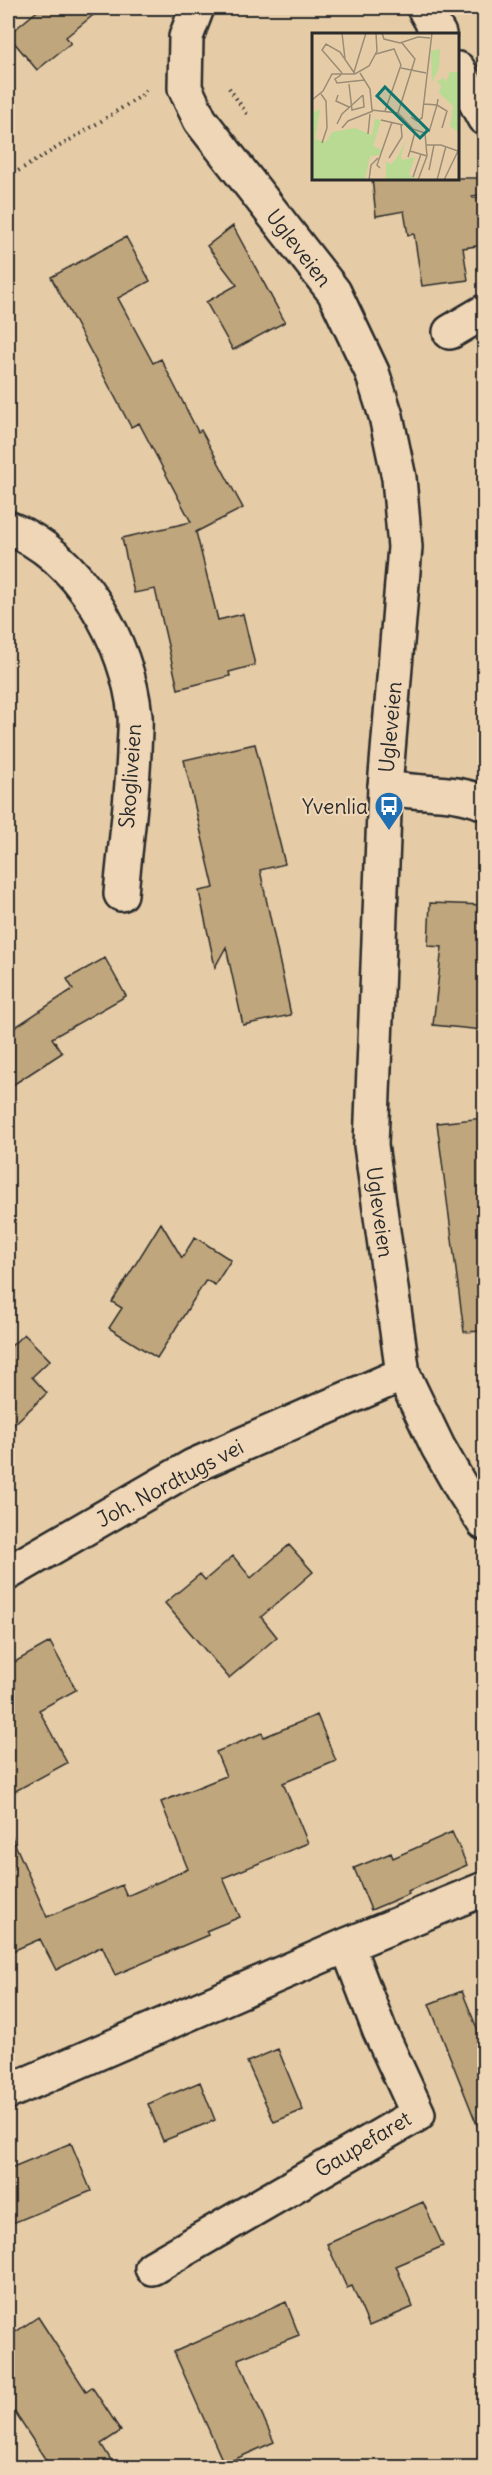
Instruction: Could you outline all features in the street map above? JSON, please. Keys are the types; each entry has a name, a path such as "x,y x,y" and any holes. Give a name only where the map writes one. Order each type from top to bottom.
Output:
{"street":[{"name":"Ugleveien","path":"197,8 186,37 185,88 200,120 334,292 372,372 386,416 399,478 405,547 385,787 371,1145 403,1374 438,1447 484,1522"},
{"path":"424,8 438,33"},
{"path":"459,71 484,118"},
{"path":"450,332 484,312"},
{"name":"Skogliveien","path":"8,528 25,535 57,557 82,585 102,615 123,664 135,716 133,777 121,894"},
{"path":"385,787 402,791 472,797 484,803"},
{"name":"Joh. Nordtugs vei","path":"8,1573 193,1466 403,1374"},
{"path":"8,2092 346,1945 484,1888"},
{"name":"Gaupefaret","path":"152,2268 418,2114 379,2029 346,1945"}],"path":[{"path":"8,177 141,96 152,83"}],"building":[{"path":"41,8 102,8 66,37 71,43 37,70 8,35"},
{"path":"484,178 484,194 472,196 473,198 484,197 484,245 463,248 468,280 422,286 414,234 408,235 404,211 376,216 372,180"},
{"path":"233,226 285,322 233,350 206,302 237,285 207,246"},
{"path":"126,237 150,281 118,298 153,363 161,359 198,432 201,430 243,508 196,532 218,620 243,614 255,665 229,672 230,676 178,689 155,589 134,593 122,538 191,522 139,423 131,427 51,277"},
{"path":"255,744 285,864 260,870 291,1015 243,1025 226,947 215,967 199,891 214,888 184,760"},
{"path":"430,903 484,905 483,1030 433,1025 442,947 428,946"},
{"path":"105,958 126,996 52,1038 62,1053 8,1088 8,1032 73,989 67,979"},
{"path":"484,1118 484,1331 464,1332 437,1123"},
{"path":"161,1223 182,1258 195,1237 231,1260 215,1285 206,1280 157,1358 109,1328 122,1308 112,1302"},
{"path":"24,1334 50,1360 32,1377 47,1393 8,1430 8,1349"},
{"path":"289,1545 313,1572 261,1617 277,1637 229,1678 165,1603 200,1574 205,1580 233,1556 251,1578"},
{"path":"50,1642 76,1690 39,1710 67,1763 8,1795 8,1653 13,1663"},
{"path":"317,1715 336,1761 283,1783 308,1843 223,1878 240,1917 206,1931 208,1935 115,1975 102,1946 56,1970 40,1939 8,1953 8,1828 47,1917 122,1885 127,1896 188,1869 161,1802 226,1776 216,1752 262,1733 264,1737"},
{"path":"452,1832 467,1865 371,1910 354,1868 391,1853 393,1858"},
{"path":"462,1991 484,2046 483,2140 429,2004"},
{"path":"278,2049 303,2110 274,2122 247,2062"},
{"path":"200,2082 215,2120 163,2141 148,2104"},
{"path":"71,2143 91,2191 8,2225 8,2169"},
{"path":"423,2202 443,2246 396,2266 413,2307 369,2326 352,2286 347,2288 327,2244"},
{"path":"286,2302 299,2335 238,2359 274,2442 224,2464 174,2352"},
{"path":"38,2317 86,2391 92,2387 121,2431 101,2444 116,2468 51,2468 8,2402 8,2337"}],"place":[{"name":"Yvenlia","path":"389,832"}]}
